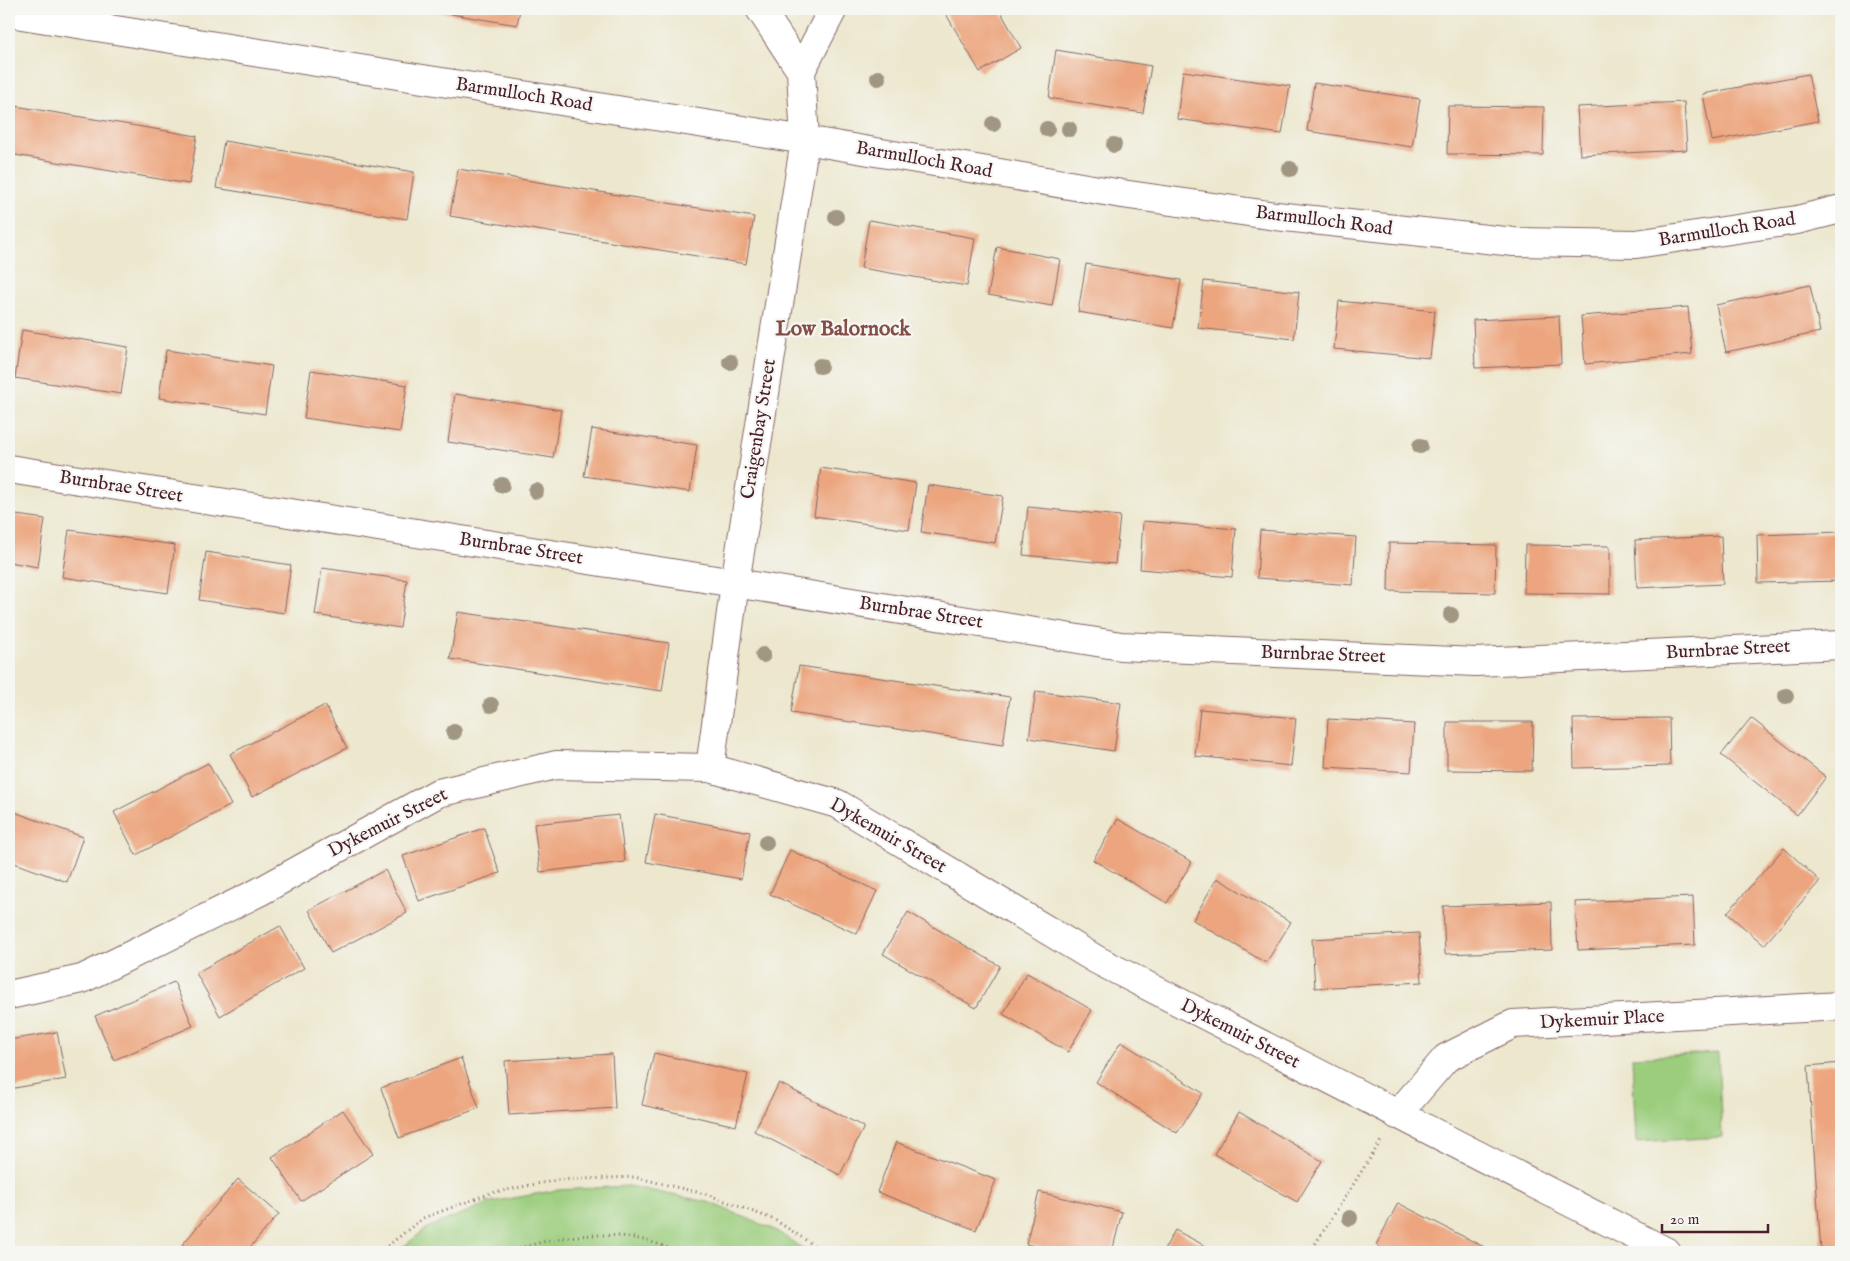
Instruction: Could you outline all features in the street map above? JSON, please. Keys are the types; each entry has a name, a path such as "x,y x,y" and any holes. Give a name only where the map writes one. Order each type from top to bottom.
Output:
{"street":[{"path":"760,9 802,71"},
{"name":"Craigenbay Street","path":"710,768 735,583 805,140 802,71 834,9"},
{"name":"Barmulloch Road","path":"9,13 805,140 1122,194 1257,214 1514,242 1636,244 1797,220 1841,209"},
{"name":"Burnbrae Street","path":"9,469 735,583 1121,646 1476,662 1841,645"},
{"name":"Dykemuir Street","path":"9,995 82,979 259,892 438,793 556,765 710,768 838,804 1097,960 1397,1116 1667,1252"},
{"name":"Dykemuir Place","path":"1397,1116 1446,1058 1513,1024 1841,1006"}],"path":[{"path":"1310,1252 1397,1116"},
{"path":"380,1252 423,1218 491,1193 557,1180 634,1177 708,1195 775,1220 824,1252"},
{"path":"510,1252 534,1243 602,1235 660,1244 676,1252"}],"green space":[{"path":"1718,1053 1722,1137 1636,1142 1632,1057"},
{"path":"628,1186 708,1202 775,1230 808,1252 397,1252 427,1228 491,1202 558,1190"}],"building":[{"path":"421,9 520,9 517,25"},
{"path":"943,9 999,9 1021,48 980,72"},
{"path":"1056,50 1151,66 1143,113 1049,98"},
{"path":"1183,71 1290,86 1282,134 1177,119"},
{"path":"1808,74 1818,121 1712,141 1703,94"},
{"path":"1314,83 1420,99 1412,147 1307,131"},
{"path":"1684,102 1687,150 1580,155 1577,107"},
{"path":"9,105 197,136 189,184 9,154"},
{"path":"1448,106 1544,107 1543,155 1447,154"},
{"path":"224,141 414,172 407,219 216,188"},
{"path":"458,169 754,217 746,264 450,216"},
{"path":"869,220 975,238 967,286 861,268"},
{"path":"997,247 1060,259 1052,306 988,295"},
{"path":"1086,264 1181,280 1173,328 1078,312"},
{"path":"1204,281 1299,292 1294,339 1198,328"},
{"path":"1810,285 1820,332 1726,352 1716,305"},
{"path":"1339,301 1435,311 1430,358 1334,349"},
{"path":"1688,307 1692,354 1585,364 1581,316"},
{"path":"1559,316 1561,364 1475,368 1473,320"},
{"path":"22,330 128,347 121,394 15,378"},
{"path":"166,350 272,366 265,414 159,398"},
{"path":"311,370 407,385 400,432 304,418"},
{"path":"455,394 561,410 553,458 448,442"},
{"path":"592,429 697,445 690,492 584,476"},
{"path":"821,468 916,483 909,530 814,516"},
{"path":"928,485 1003,496 995,543 921,532"},
{"path":"1028,507 1120,516 1115,564 1023,555"},
{"path":"9,514 45,519 38,567 9,562"},
{"path":"1143,521 1236,529 1232,577 1140,569"},
{"path":"69,530 175,545 168,593 62,577"},
{"path":"1260,530 1356,537 1353,585 1257,578"},
{"path":"1841,532 1841,581 1758,583 1757,535"},
{"path":"1721,536 1723,584 1637,588 1635,540"},
{"path":"1389,543 1496,545 1495,593 1388,591"},
{"path":"1525,545 1610,546 1610,594 1524,593"},
{"path":"206,552 291,565 284,613 199,600"},
{"path":"322,568 407,580 400,628 315,615"},
{"path":"458,612 669,643 662,691 450,659"},
{"path":"799,666 1010,697 1003,745 791,713"},
{"path":"1036,691 1121,703 1114,751 1029,738"},
{"path":"325,705 347,748 252,797 230,754"},
{"path":"1200,709 1296,718 1291,766 1195,756"},
{"path":"1669,718 1670,766 1574,768 1573,719"},
{"path":"1751,718 1826,777 1797,815 1721,755"},
{"path":"1328,719 1414,724 1411,772 1325,767"},
{"path":"1447,722 1533,722 1532,771 1447,770"},
{"path":"208,763 231,805 136,855 114,812"},
{"path":"9,810 83,837 67,882 9,861"},
{"path":"655,814 750,832 741,879 646,862"},
{"path":"619,815 625,862 540,872 534,824"},
{"path":"1118,819 1192,862 1167,903 1093,860"},
{"path":"484,828 500,873 419,901 403,856"},
{"path":"1784,848 1820,881 1764,945 1727,913"},
{"path":"790,850 877,891 857,934 770,894"},
{"path":"385,870 407,913 331,953 309,910"},
{"path":"1217,878 1291,922 1266,963 1193,920"},
{"path":"1693,897 1695,945 1578,950 1575,902"},
{"path":"1551,902 1552,950 1445,954 1443,906"},
{"path":"908,912 1000,966 976,1008 883,954"},
{"path":"280,926 304,968 220,1016 196,973"},
{"path":"1419,933 1422,982 1315,988 1312,939"},
{"path":"1027,973 1092,1010 1068,1052 1003,1014"},
{"path":"174,982 193,1026 114,1060 95,1016"},
{"path":"57,1032 66,1079 9,1089 9,1040"},
{"path":"1121,1042 1203,1093 1177,1133 1096,1082"},
{"path":"654,1053 748,1074 736,1126 642,1105"},
{"path":"612,1054 615,1108 509,1115 505,1061"},
{"path":"461,1058 479,1108 399,1138 381,1088"},
{"path":"1841,1063 1841,1252 1821,1252 1808,1066"},
{"path":"779,1083 864,1127 840,1175 754,1131"},
{"path":"343,1110 373,1154 301,1201 272,1157"},
{"path":"1239,1112 1322,1161 1297,1202 1214,1154"},
{"path":"896,1142 996,1180 976,1230 877,1192"},
{"path":"238,1179 279,1214 246,1252 192,1252 182,1245"},
{"path":"1039,1192 1122,1212 1112,1252 1060,1252 1026,1244"},
{"path":"1398,1203 1484,1247 1481,1252 1390,1252 1376,1245"},
{"path":"1175,1230 1217,1252 1163,1252"}],"district":[{"name":"Low Balornock","path":"843,329"}]}
